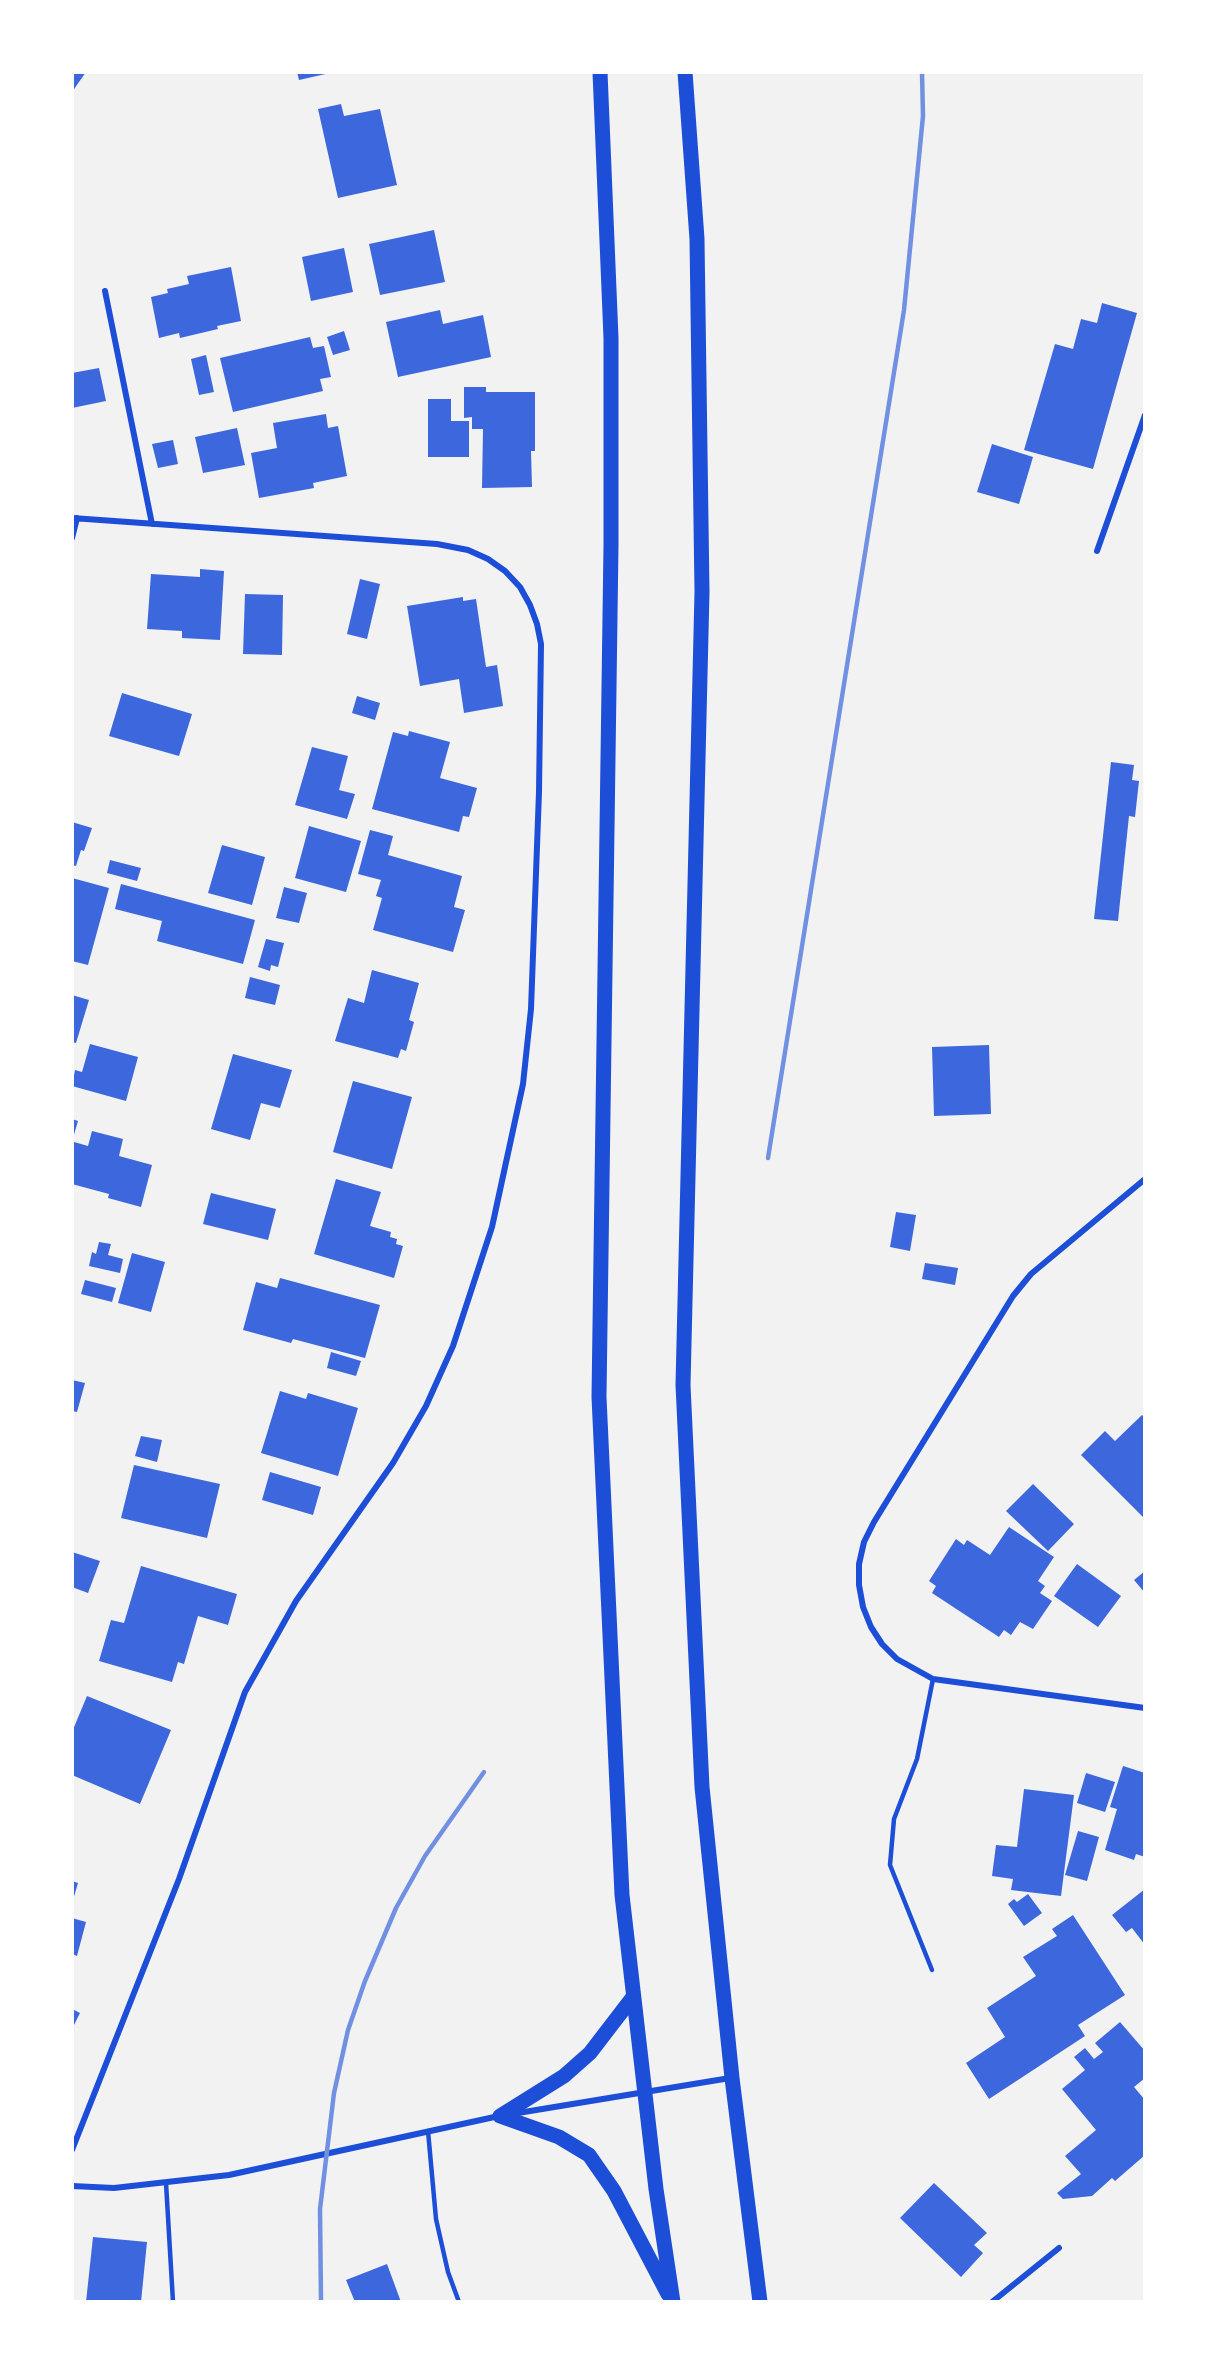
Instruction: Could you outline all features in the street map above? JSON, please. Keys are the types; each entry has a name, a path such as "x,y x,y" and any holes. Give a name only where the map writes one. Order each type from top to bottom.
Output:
{"main road":[{"path":"600,72 611,326 611,407 599,1397 622,1895 644,2092 672,2302"},
{"path":"685,72 697,239 702,591 683,1385 702,1787 732,2078 760,2302"},
{"path":"500,2116 564,2076 590,2053 633,1997"},
{"path":"500,2116 559,2137 589,2155 614,2192 672,2302"}],"street":[{"path":"105,291 152,524"},
{"path":"1097,551 1145,415"},
{"path":"72,538 74,518 437,544 468,550 505,572 520,587 534,615 541,644 539,792 531,1009 523,1084 492,1227 453,1346 426,1406 393,1463 296,1601 245,1692 179,1879 72,2150"},
{"path":"1145,1179 1030,1274 1013,1296 874,1522 864,1542 859,1564 859,1585 863,1607 871,1627 882,1644 897,1659 933,1679 953,1684 1145,1708"},
{"path":"72,2186 114,2188 229,2175 500,2116 732,2078"},
{"path":"992,2302 1059,2248"}],"lane":[{"path":"932,1970 890,1865 894,1819 917,1759 933,1679"},
{"path":"428,2131 436,2219 448,2272 459,2302"},
{"path":"166,2183 173,2302"}],"building":[{"path":"72,72 86,72 72,92"},
{"path":"297,72 330,72 330,73 299,80"},
{"path":"341,104 344,116 380,109 397,185 338,198 318,109"},
{"path":"434,230 445,282 380,295 369,244"},
{"path":"344,248 353,292 311,301 302,257"},
{"path":"231,267 241,321 180,338 179,333 159,338 151,297 168,293 167,289 189,284 187,276"},
{"path":"1102,303 1137,313 1093,469 1024,450 1055,344 1073,349 1081,319 1097,323"},
{"path":"440,310 443,324 483,315 491,357 398,377 386,322"},
{"path":"344,331 350,350 333,355 327,337"},
{"path":"310,337 313,348 324,346 331,377 320,379 323,391 233,412 220,358"},
{"path":"206,355 214,392 199,395 191,359"},
{"path":"99,368 106,401 72,408 72,373"},
{"path":"464,387 486,387 486,392 535,392 535,451 531,451 532,487 482,488 483,429 472,429 472,417 464,418"},
{"path":"428,399 451,399 451,421 469,421 469,457 428,457"},
{"path":"326,414 328,428 338,426 347,476 313,483 314,488 259,498 251,453 277,448 273,423"},
{"path":"237,428 245,465 203,473 195,437"},
{"path":"173,440 178,464 158,468 152,444"},
{"path":"992,444 1033,457 1019,504 977,492"},
{"path":"200,569 224,571 220,640 182,638 182,631 147,629 151,574 200,577"},
{"path":"360,579 380,584 367,639 347,634"},
{"path":"245,594 283,595 282,655 243,654"},
{"path":"463,597 463,601 476,599 486,667 497,665 503,706 464,713 459,679 420,686 407,606"},
{"path":"122,693 192,714 179,756 109,736"},
{"path":"357,696 380,703 375,720 352,713"},
{"path":"409,731 450,742 440,778 477,788 469,817 463,816 459,832 372,809 393,732 408,736"},
{"path":"312,747 348,756 339,790 355,794 347,819 295,805"},
{"path":"1111,762 1134,765 1132,780 1139,781 1135,817 1129,816 1118,921 1094,919"},
{"path":"72,822 92,828 76,866 72,865"},
{"path":"309,826 361,841 346,892 295,878"},
{"path":"370,830 393,836 388,855 462,876 454,907 465,910 453,952 373,930 382,898 376,896 381,880 358,874"},
{"path":"222,845 265,857 252,905 208,893"},
{"path":"110,860 141,868 137,881 107,873"},
{"path":"72,878 109,888 88,965 72,961"},
{"path":"121,884 255,920 243,964 157,941 162,921 115,909"},
{"path":"284,887 307,893 299,923 276,918"},
{"path":"266,939 284,943 278,967 271,965 270,971 258,967"},
{"path":"372,970 419,983 409,1020 414,1022 406,1051 401,1049 398,1058 335,1041 348,998 364,1003"},
{"path":"250,977 280,985 275,1005 245,998"},
{"path":"72,995 89,1000 76,1043 72,1042"},
{"path":"90,1044 138,1057 126,1101 72,1086 75,1070 82,1072"},
{"path":"989,1045 991,1114 934,1116 932,1047"},
{"path":"233,1054 292,1070 280,1108 261,1103 250,1140 211,1129"},
{"path":"353,1081 412,1097 392,1169 333,1152"},
{"path":"72,1119 78,1121 73,1138 72,1138"},
{"path":"92,1131 123,1139 119,1156 152,1165 141,1207 108,1198 109,1194 72,1184 74,1142 88,1146"},
{"path":"336,1179 381,1192 370,1226 391,1232 390,1237 397,1239 396,1244 403,1246 394,1278 314,1254"},
{"path":"211,1193 276,1209 268,1240 203,1224"},
{"path":"896,1212 916,1215 910,1251 890,1247"},
{"path":"99,1242 111,1244 108,1255 123,1259 120,1273 89,1266 92,1252 96,1254"},
{"path":"132,1253 165,1262 151,1312 118,1303"},
{"path":"925,1263 958,1268 955,1285 922,1279"},
{"path":"280,1278 380,1305 365,1358 293,1339 291,1343 243,1330 256,1282 277,1288"},
{"path":"85,1280 116,1288 112,1302 81,1294"},
{"path":"331,1352 361,1361 356,1376 327,1368"},
{"path":"72,1380 85,1383 77,1412 72,1411"},
{"path":"280,1391 306,1399 308,1393 358,1408 338,1476 261,1453"},
{"path":"1142,1415 1145,1418 1145,1519 1081,1455 1105,1431 1115,1441"},
{"path":"141,1436 162,1440 157,1462 135,1456"},
{"path":"134,1465 220,1484 207,1538 121,1518"},
{"path":"270,1472 321,1487 313,1515 262,1500"},
{"path":"1033,1484 1074,1524 1048,1551 1006,1511"},
{"path":"1009,1527 1054,1557 1038,1581 1045,1586 1040,1593 1052,1601 1033,1629 1020,1622 1011,1635 1004,1630 999,1637 932,1593 936,1586 929,1581 956,1539 964,1545 967,1540 990,1555"},
{"path":"72,1552 100,1561 88,1593 72,1587"},
{"path":"1077,1564 1121,1596 1098,1627 1054,1596"},
{"path":"141,1566 237,1594 228,1625 198,1616 184,1664 178,1662 172,1682 99,1661 111,1620 124,1623"},
{"path":"1145,1571 1145,1593 1134,1580"},
{"path":"87,1696 171,1730 140,1804 72,1775 72,1732"},
{"path":"1123,1766 1145,1773 1145,1857 1136,1854 1134,1860 1105,1850 1117,1809 1110,1807"},
{"path":"1086,1773 1115,1782 1105,1812 1077,1803"},
{"path":"1024,1789 1074,1795 1061,1896 1011,1890 1013,1879 992,1876 996,1845 1017,1847"},
{"path":"1078,1831 1099,1837 1087,1881 1065,1875"},
{"path":"72,1881 78,1883 73,1900 72,1900"},
{"path":"1145,1889 1145,1945 1132,1928 1126,1932 1112,1915"},
{"path":"1028,1894 1042,1913 1024,1926 1008,1904 1014,1899 1017,1902"},
{"path":"1073,1915 1125,1995 1078,2025 1085,2036 989,2099 966,2063 1005,2037 987,2008 1036,1976 1023,1957 1057,1936 1052,1929"},
{"path":"72,1918 86,1922 77,1956 72,1954"},
{"path":"72,2009 80,2013 72,2029"},
{"path":"1120,2022 1145,2051 1145,2078 1134,2087 1145,2100 1145,2155 1115,2181 1112,2178 1092,2196 1063,2199 1057,2193 1081,2174 1065,2156 1096,2130 1062,2089 1085,2070 1074,2057 1085,2048 1094,2059 1103,2052 1095,2043"},
{"path":"934,2183 987,2233 974,2245 983,2253 961,2277 900,2218"},
{"path":"93,2237 147,2242 141,2302 86,2302"},
{"path":"387,2264 401,2302 355,2302 346,2280"}],"railway":[{"path":"768,1158 904,310 923,116 922,72"},
{"path":"321,2302 320,2209 334,2093 348,2030 365,1981 396,1908 425,1856 484,1772"}]}
